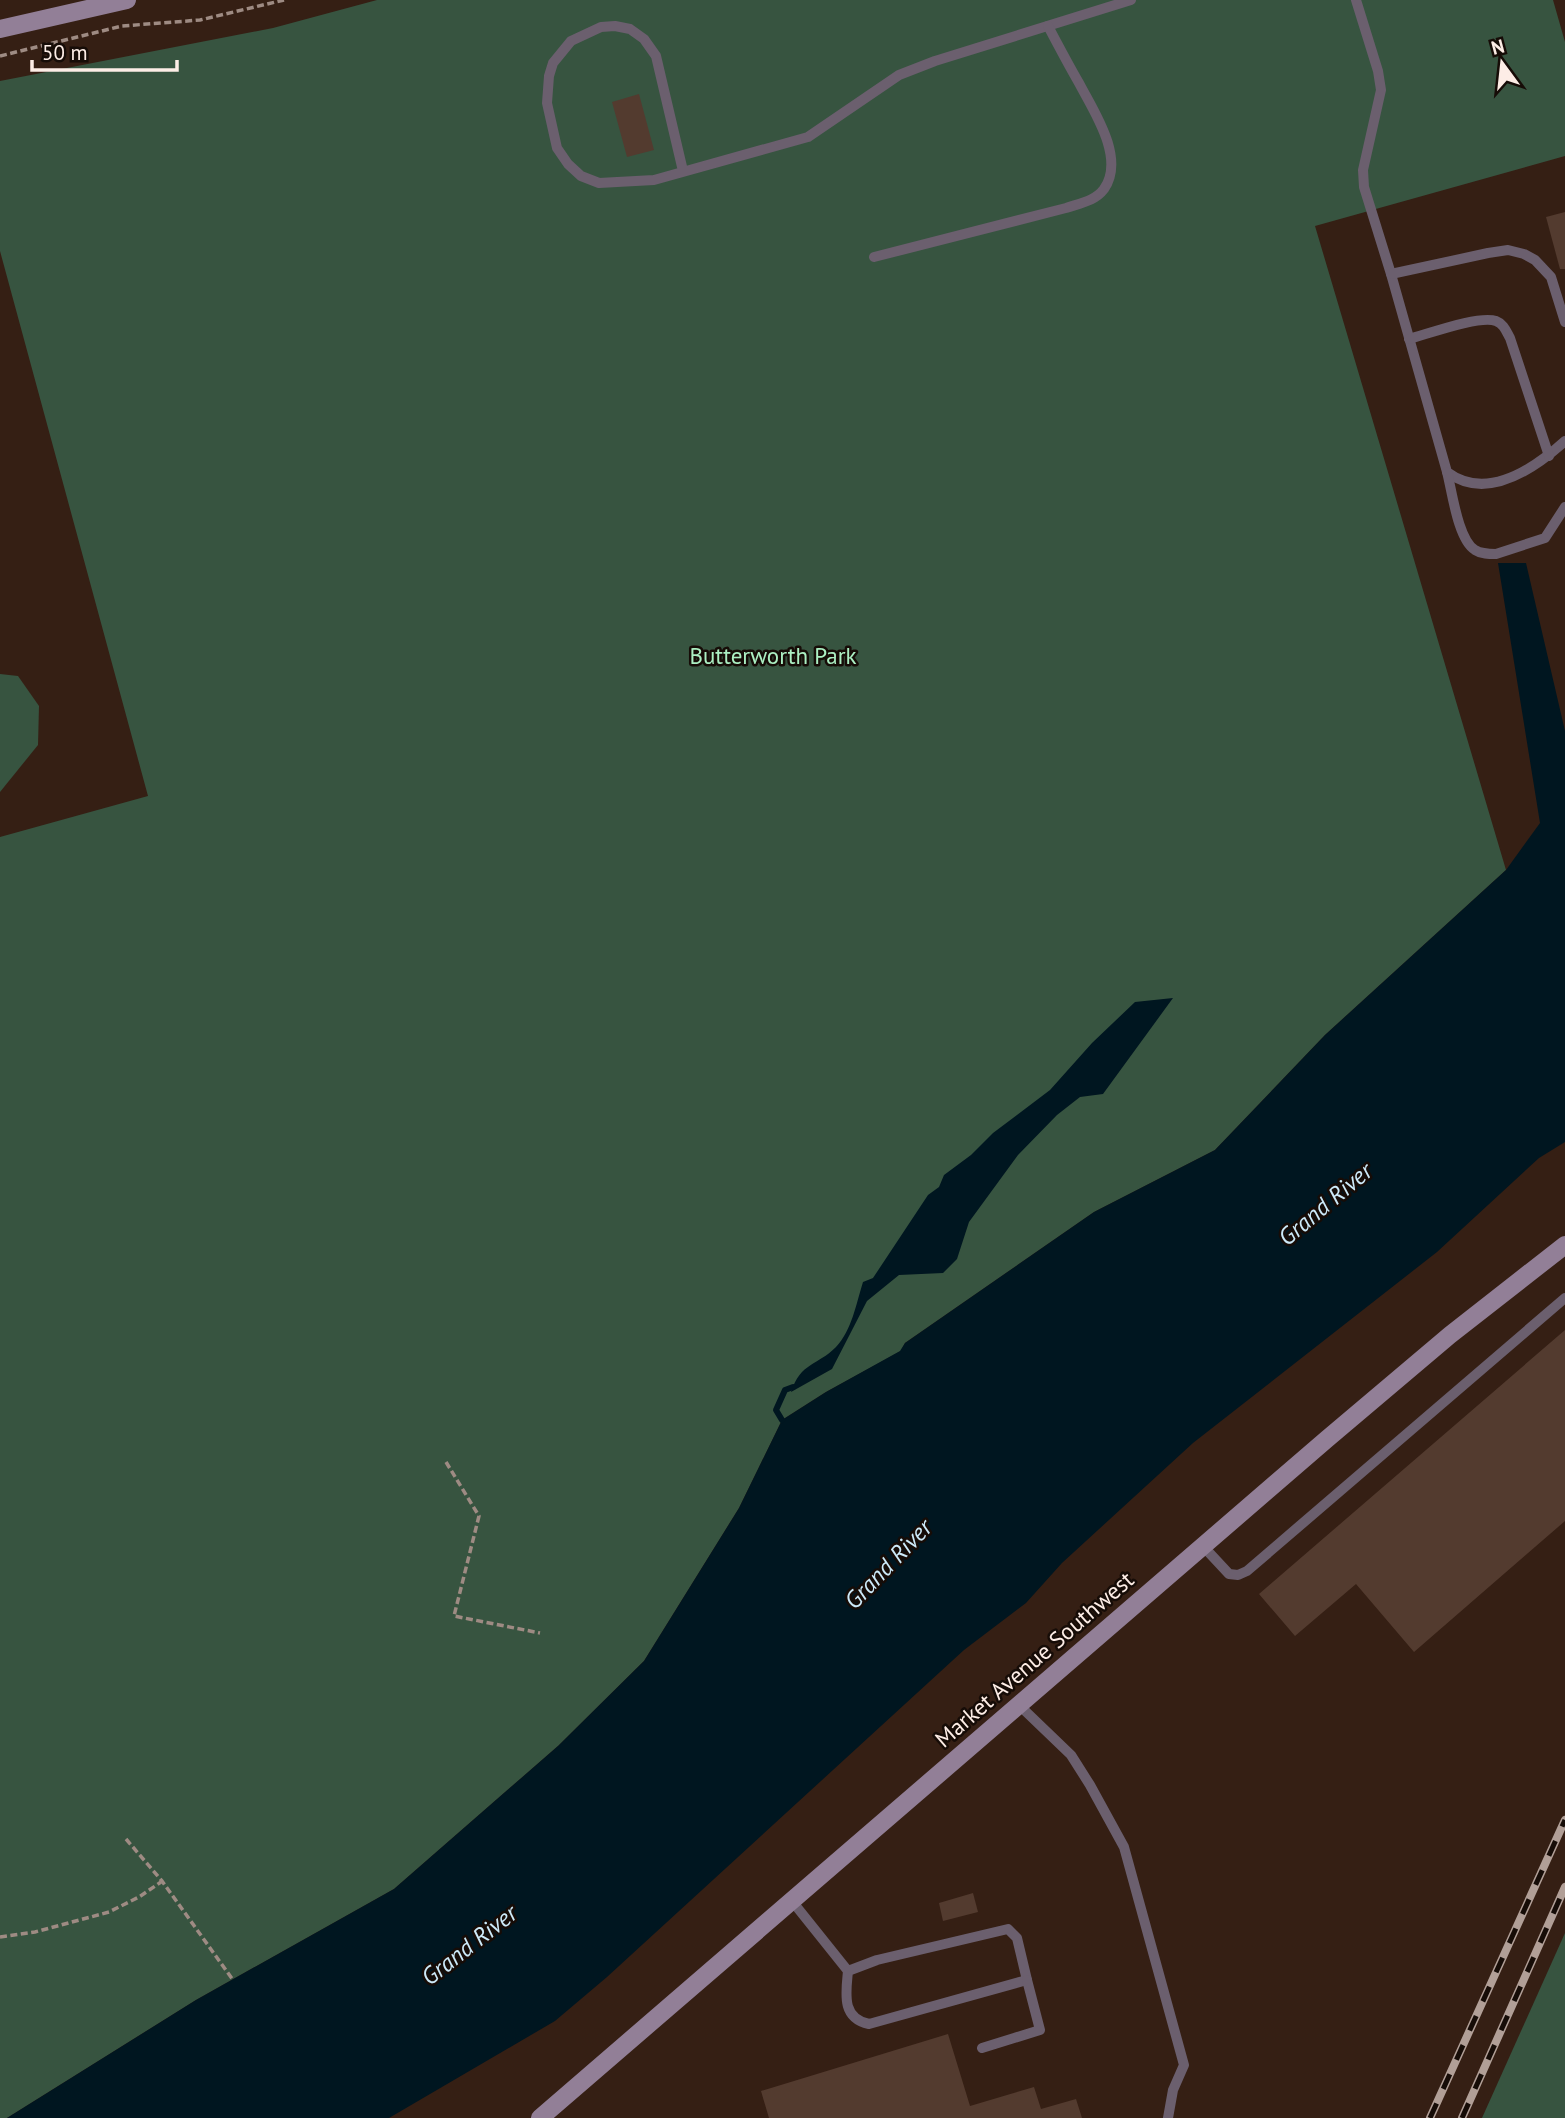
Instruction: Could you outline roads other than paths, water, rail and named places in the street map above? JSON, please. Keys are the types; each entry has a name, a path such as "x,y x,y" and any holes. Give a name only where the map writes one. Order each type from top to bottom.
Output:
{"main road":[{"path":"0,29 127,0"},
{"name":"Market Avenue Southwest","path":"540,2118 1202,1545 1450,1335 1565,1245"}],"lane":[{"path":"683,172 656,56 644,39 630,29 615,26 601,27 571,41 553,63 549,76 547,103 557,148 581,176 599,183 654,180 683,172 808,137 898,75 1131,0"},
{"path":"1356,0 1381,89 1363,170 1364,187 1466,540 1475,550 1488,555 1533,544 1545,538 1565,506"},
{"path":"874,257 1066,208 1094,199 1104,188 1110,176 1108,144 1100,122 1048,26"},
{"path":"1391,274 1488,253 1508,250 1524,254 1535,260 1551,277 1565,322"},
{"path":"1409,339 1478,320 1497,321 1503,326 1510,338 1549,456"},
{"path":"1447,472 1457,480 1470,483 1496,483 1536,466 1565,441"},
{"path":"1202,1545 1229,1574 1238,1575 1247,1571 1565,1298"},
{"path":"1019,1705 1070,1755 1125,1847 1184,2065 1173,2090 1168,2118"},
{"path":"792,1901 848,1971 845,2000 859,2022 869,2024 1027,1980"},
{"path":"848,1971 877,1960 1007,1928 1017,1938 1040,2030 982,2049"}],"water":[{"name":"Grand River","path":"1498,563 1526,563 1565,731 1565,1142 1539,1158 1437,1252 1193,1443 1062,1563 1026,1603 964,1650 607,1977 555,2021 389,2118 7,2118 196,2000 394,1889 558,1746 644,1661 739,1508 782,1420 900,1351 905,1343 1094,1212 1215,1150 1325,1035 1506,870 1540,823"},
{"path":"1173,998 1103,1094 1080,1097 1057,1115 1018,1155 969,1222 957,1259 943,1273 899,1275 867,1301 832,1369 791,1392 800,1375 836,1347 846,1333 863,1282 873,1278 928,1195 939,1187 944,1175 971,1155 993,1133 1050,1090 1092,1043 1135,1002"}],"waterway":[{"path":"782,1420 776,1410 785,1390 793,1387"}],"railway":[{"path":"1430,2118 1565,1820"},
{"path":"1462,2118 1565,1887"}],"park label":[{"name":"Butterworth Park","path":"773,655"}]}
